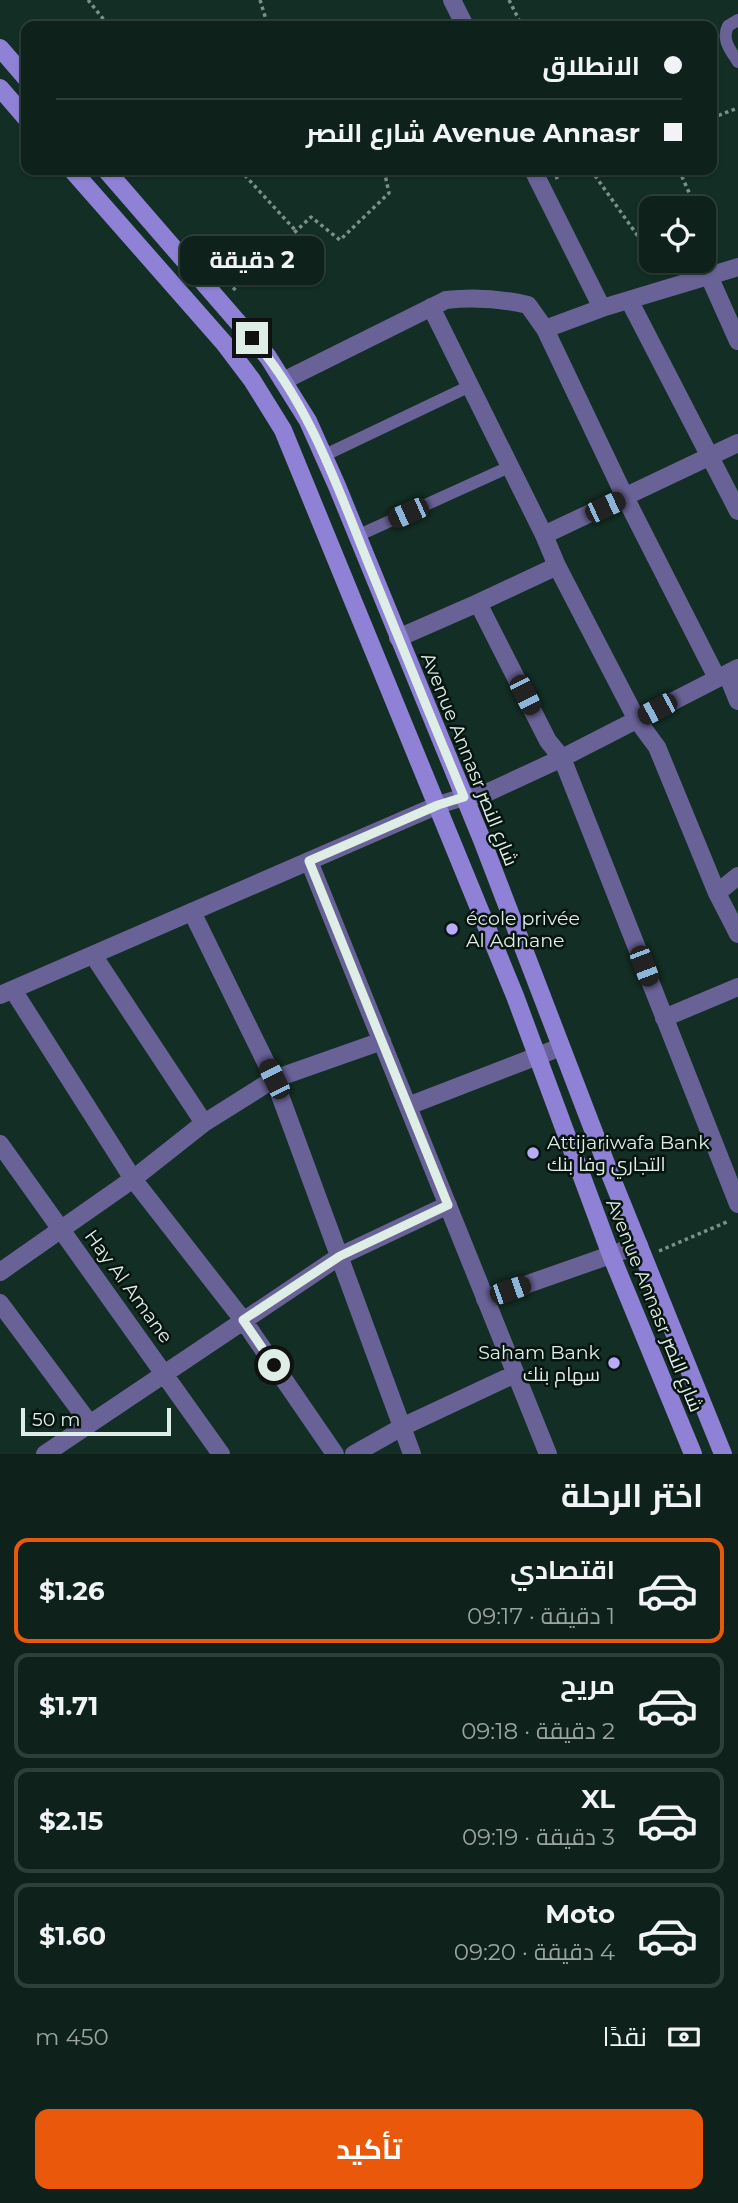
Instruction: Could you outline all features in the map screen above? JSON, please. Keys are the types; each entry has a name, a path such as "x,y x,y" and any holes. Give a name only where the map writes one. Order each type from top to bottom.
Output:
{"main road":[{"path":"0,48 21,72"},
{"path":"0,88 21,112"},
{"name":"Avenue Annasr شارع النصر","path":"76,175 224,343 252,380 282,430 438,805 538,1055 611,1255 694,1454"},
{"name":"Avenue Annasr شارع النصر","path":"110,175 268,357 308,421 482,840 723,1454"}],"street":[{"path":"452,0 462,21"},
{"path":"536,175 603,308"},
{"path":"545,329 603,308 738,267"},
{"path":"709,276 738,341"},
{"path":"283,381 446,300 513,301 528,305 545,329 625,497 727,674 738,701"},
{"path":"629,300 738,511"},
{"path":"431,307 557,566 637,720 657,747 717,893 738,934"},
{"path":"544,536 738,443"},
{"path":"398,638 557,566"},
{"path":"478,603 548,741 562,758 738,1204"},
{"path":"335,1454 243,1320 133,1179 7,993 438,805 464,797 480,796 562,758 727,674"},
{"path":"309,861 548,1454"},
{"path":"717,893 738,876"},
{"path":"192,912 274,1079 412,1454"},
{"path":"93,955 204,1124"},
{"path":"664,1018 738,987"},
{"path":"0,1272 133,1179 204,1124 274,1079 382,1041"},
{"path":"408,1106 561,1047"},
{"name":"Hay Al Amane","path":"0,1144 165,1372 212,1451"},
{"path":"45,1454 340,1256 448,1205"},
{"path":"485,1299 611,1255 642,1251"},
{"path":"0,1303 90,1424"},
{"path":"354,1454 401,1427 515,1374"},
{"path":"685,1454 694,1454"}],"lane":[{"path":"738,20 728,26 725,35 738,62"},
{"path":"323,456 470,386"},
{"path":"357,536 509,467"}],"path":[{"path":"88,0 105,21"},
{"path":"260,0 266,21"},
{"path":"509,0 520,21"},
{"path":"717,116 738,108"},
{"path":"245,175 296,231"},
{"path":"220,302 311,216 340,240 389,193 385,175"},
{"path":"595,175 639,238"},
{"path":"681,175 691,196"},
{"path":"642,1251 738,1217"}],"place":[{"name":"école privée Al Adnane","path":"452,929"},
{"name":"Attijariwafa Bank التجاري وفا بنك","path":"533,1153"},
{"name":"Saham Bank سهام بنك","path":"614,1363"}],"route":[{"path":"252,338 268,357 308,421 464,797 438,805 309,861 448,1205 340,1256 243,1320 274,1365"}]}
